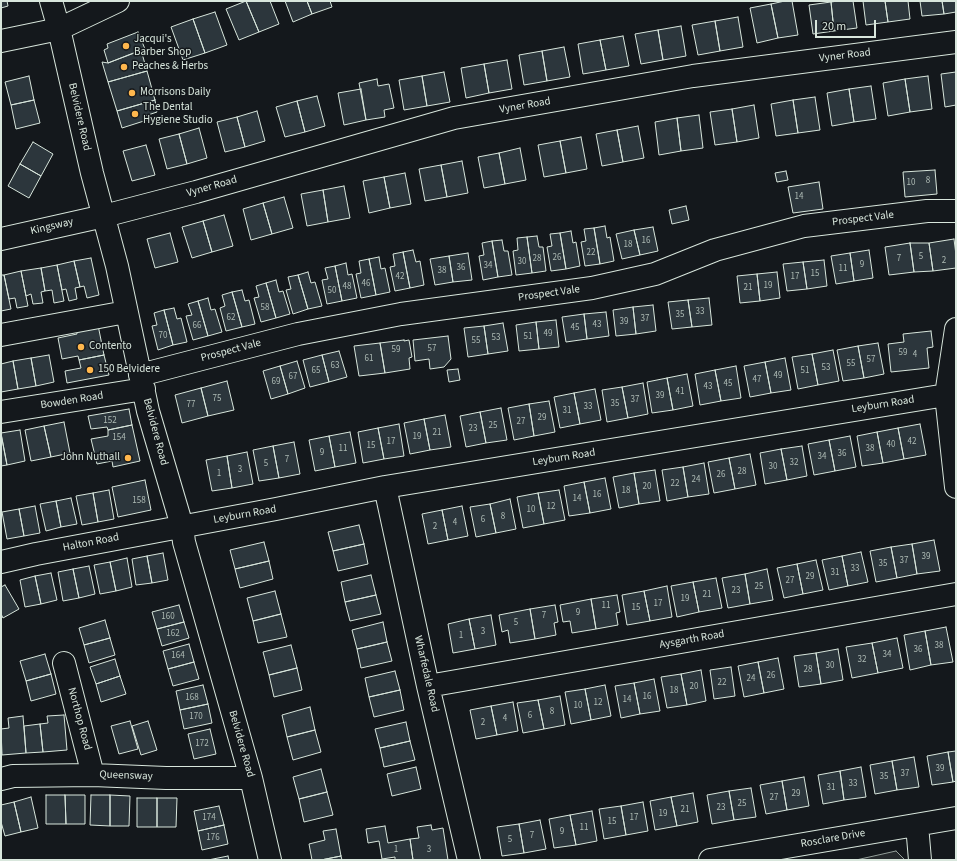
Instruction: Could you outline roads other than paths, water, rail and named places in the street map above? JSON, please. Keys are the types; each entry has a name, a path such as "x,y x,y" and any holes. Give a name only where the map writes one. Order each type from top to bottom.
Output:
{"street":[{"name":"Belvidere Road","path":"51,1 104,216 148,411 182,526 184,542 251,778 270,860"},
{"path":"1,41 59,29 118,1"},
{"name":"Vyner Road","path":"104,216 196,192 454,118 693,76 956,42"},
{"name":"Prospect Vale","path":"142,382 298,334 401,314 592,288 655,274 715,250 804,226 927,211 956,211"},
{"name":"Kingsway","path":"1,239 104,216"},
{"path":"1,335 126,312"},
{"path":"956,329 946,395 956,487"},
{"name":"Bowden Road","path":"1,412 142,382"},
{"name":"Leyburn Road","path":"182,526 385,487 946,395"},
{"name":"Wharfedale Road","path":"385,487 428,686 468,860"},
{"name":"Halton Road","path":"1,562 182,526"},
{"name":"Aysgarth Road","path":"428,686 956,594"},
{"name":"Northop Road","path":"64,663 93,775"},
{"name":"Queensway","path":"1,779 13,776 93,775 166,778 251,778"},
{"name":"Rosclare Drive","path":"710,860 956,818"},
{"path":"916,825 920,860"}],"place":[{"name":"Jacqui's Barber Shop","path":"126,46"},
{"name":"Peaches & Herbs","path":"124,67"},
{"name":"Morrisons Daily","path":"132,93"},
{"name":"The Dental Hygiene Studio","path":"135,114"},
{"name":"Contento","path":"81,347"},
{"name":"150 Belvidere","path":"90,370"},
{"name":"John Nuthall","path":"128,458"}]}
